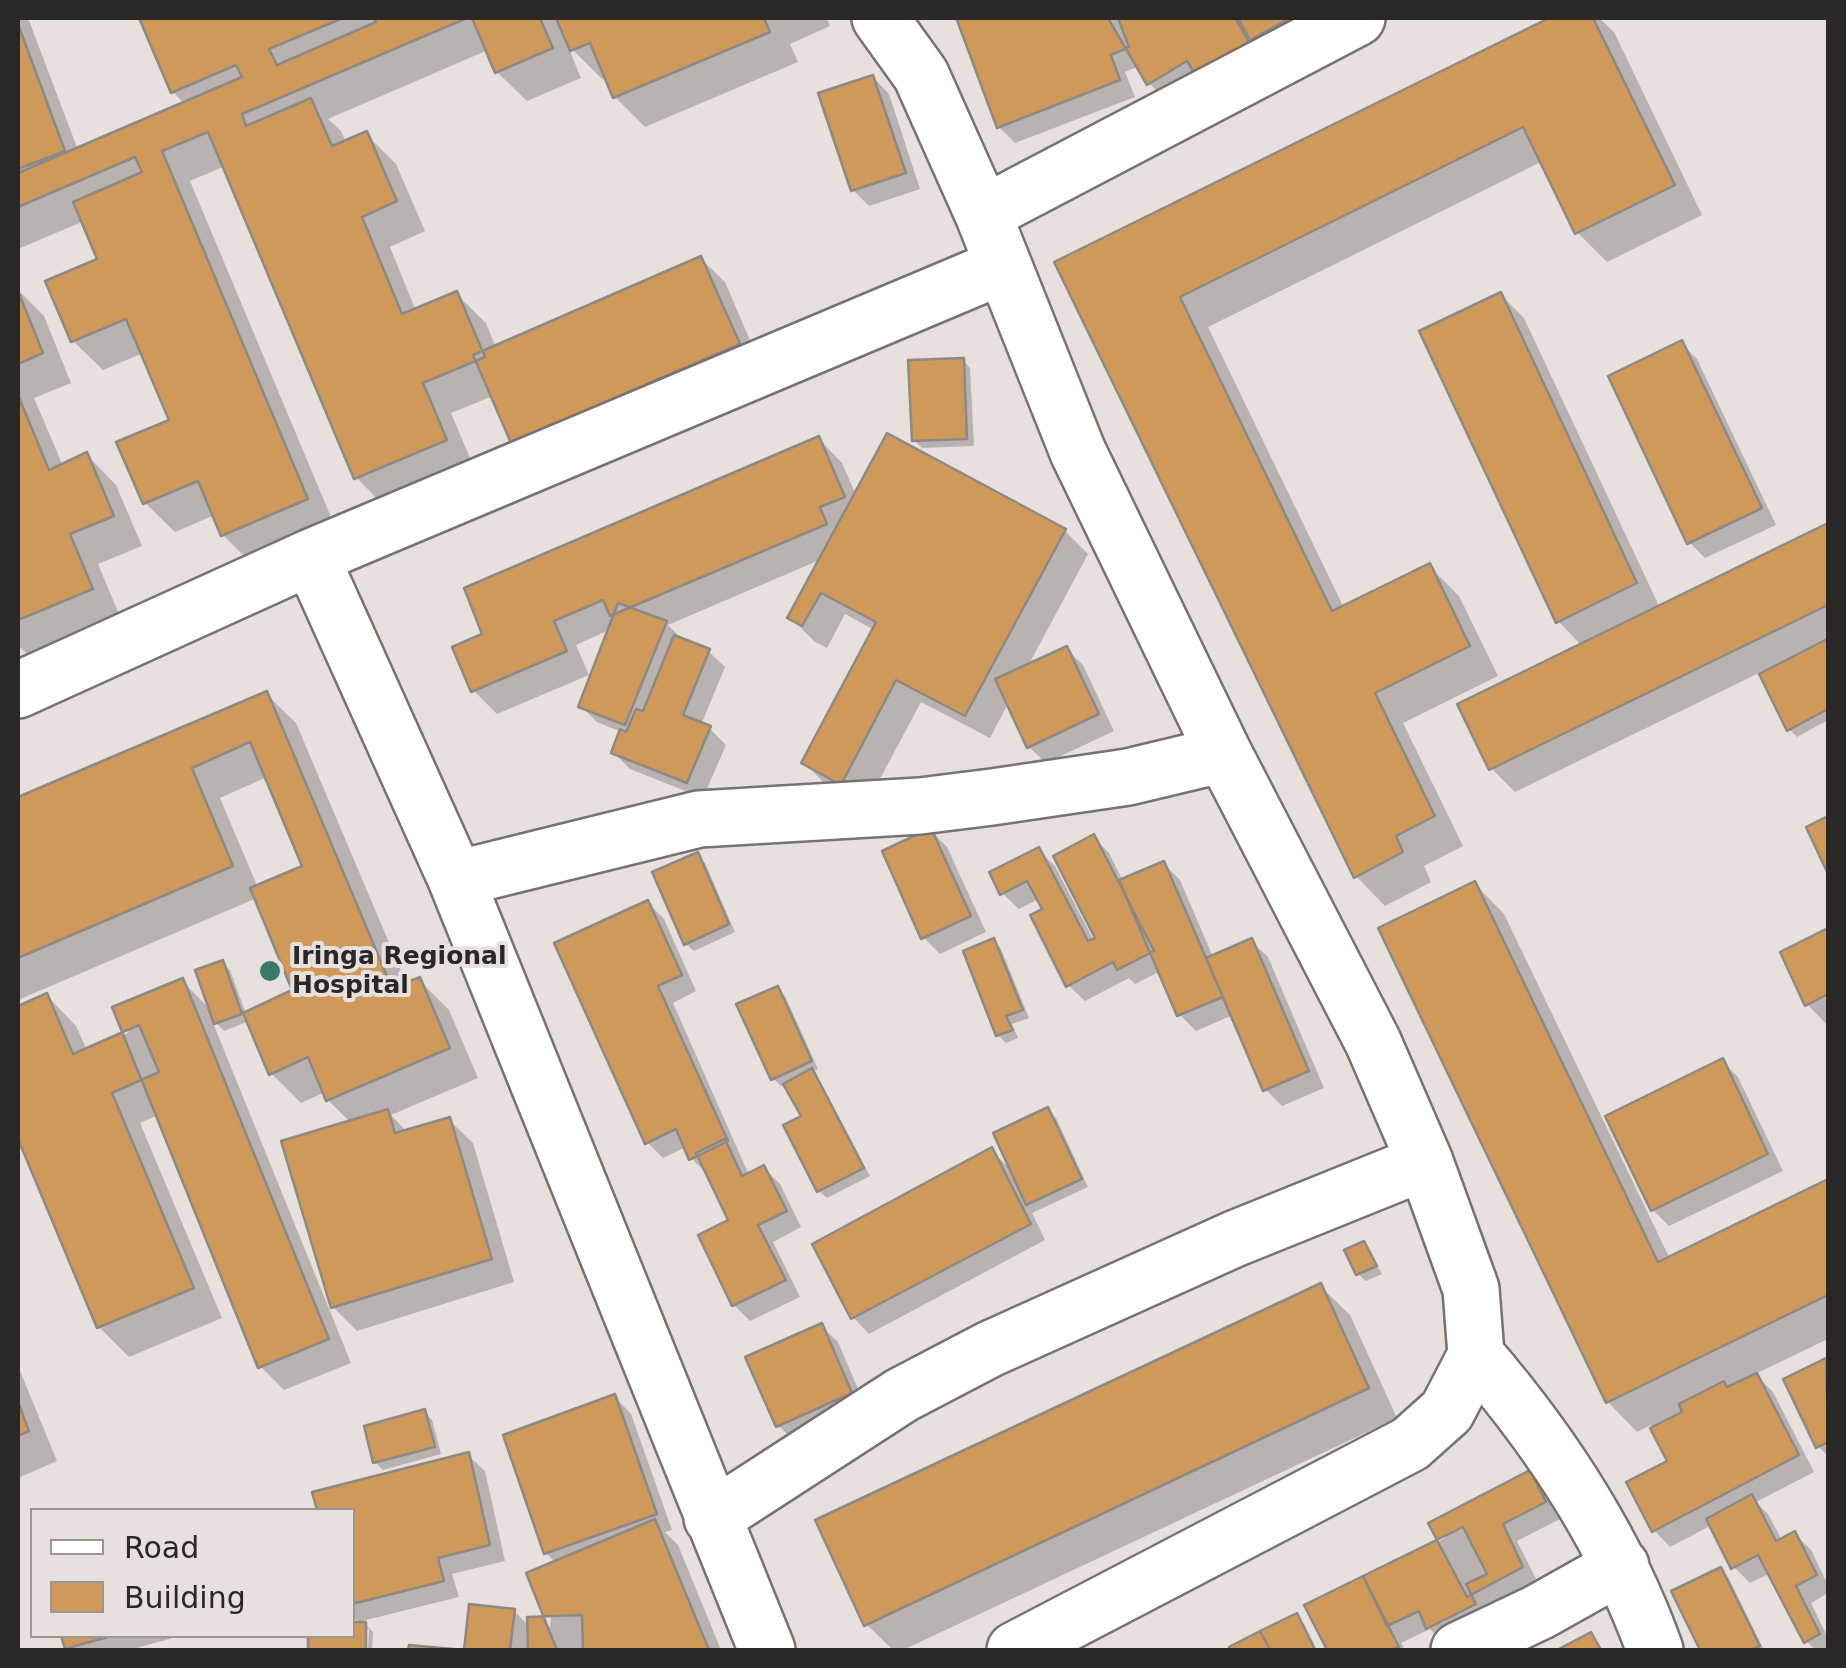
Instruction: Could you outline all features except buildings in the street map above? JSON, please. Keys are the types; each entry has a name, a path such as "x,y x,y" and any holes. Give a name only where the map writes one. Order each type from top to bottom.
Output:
{"street":[{"path":"880,18 921,75 983,214 1078,452 1224,754 1373,1042 1425,1162 1471,1289 1476,1355 1447,1411 1410,1444 1015,1650"},
{"path":"983,214 1358,18"},
{"path":"18,690 311,557 1003,266"},
{"path":"311,557 456,879 767,1650"},
{"path":"456,879 699,819 974,800 1128,777 1224,754"},
{"path":"712,1518 902,1396 990,1349 1234,1239 1425,1162"},
{"path":"1476,1355 1524,1412 1621,1566 1655,1650"},
{"path":"1459,1650 1539,1612 1621,1566"}],"place":[{"name":"Iringa Regional Hospital","path":"270,971"}]}
